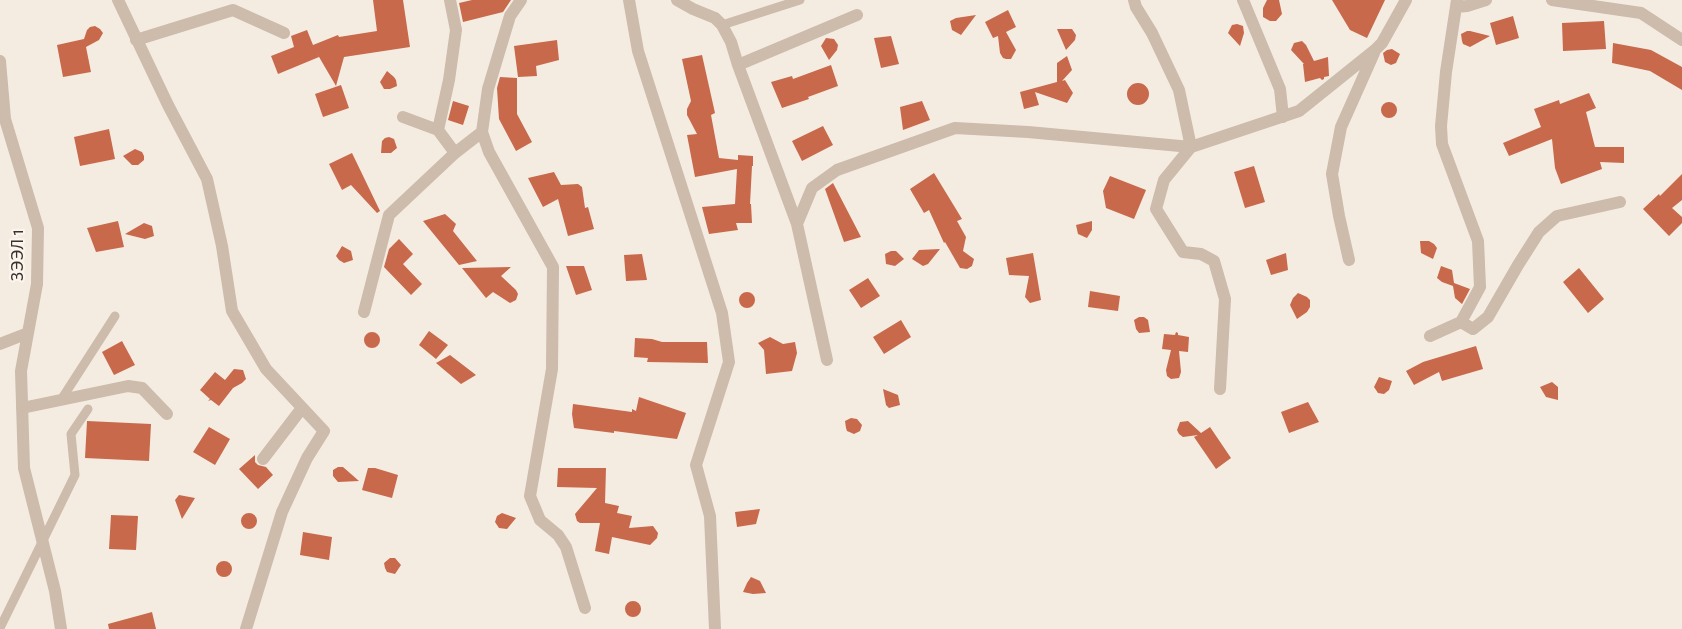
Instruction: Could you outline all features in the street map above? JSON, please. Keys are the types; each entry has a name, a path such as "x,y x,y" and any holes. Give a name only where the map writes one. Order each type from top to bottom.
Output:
{"street":[{"path":"118,0 168,105 207,179 222,246 232,311 266,369 324,430 307,458 282,512 246,629"},
{"path":"438,130 449,80 456,30 450,0"},
{"path":"520,0 510,16 488,89 482,132 489,152 553,267 552,369 530,496 540,520 558,535 566,547 585,608"},
{"path":"629,0 638,51 722,313 729,362 696,466 710,516 715,629"},
{"path":"677,0 715,18 722,25 732,42 738,65 797,224 827,360"},
{"path":"1134,0 1179,90 1192,148"},
{"path":"1243,0 1280,89 1283,117"},
{"path":"797,224 812,188 837,170 955,128 1028,132 1192,148 1283,117 1299,111 1375,50 1382,43 1406,0"},
{"path":"1430,336 1461,322 1480,287 1478,241 1442,144 1441,126 1446,72 1456,3 1467,6 1486,0"},
{"path":"1552,0 1641,13 1682,40"},
{"path":"136,40 232,10 284,33"},
{"path":"738,65 857,15"},
{"path":"1349,260 1332,174 1341,127 1375,50"},
{"name":"ЗЭЭЛ 1","path":"0,61 5,119 38,228 37,284 21,371 24,468 55,591 61,629"},
{"path":"403,117 438,130 455,152"},
{"path":"364,312 389,215 455,152 482,132"},
{"path":"1192,148 1164,180 1156,209 1183,252 1201,254 1214,261 1225,299 1220,389"},
{"path":"1461,322 1473,329 1488,317 1539,232 1557,216 1620,202"},
{"path":"0,344 28,333"},
{"path":"22,408 128,386 142,388 167,414"},
{"path":"263,459 302,408"}],"lane":[{"path":"722,25 800,0"},
{"path":"61,400 115,316"},
{"path":"0,628 75,475 71,434 88,409"}],"building":[{"path":"373,0 403,0 410,47 344,57 336,86 315,50 319,57 278,74 271,56 294,47 291,36 307,30 313,45 338,35 339,37 377,31"},
{"path":"472,0 511,0 503,12 463,22 459,3"},
{"path":"1267,0 1279,0 1282,14 1276,21 1270,21 1263,17 1263,8"},
{"path":"1332,0 1385,0 1367,38 1350,30"},
{"path":"1008,10 1016,27 1006,32 1016,50 1011,59 1003,58 1000,53 998,36 993,38 985,22"},
{"path":"976,15 961,35 952,30 950,21 956,18"},
{"path":"1513,16 1519,38 1496,45 1490,23"},
{"path":"1604,21 1606,49 1563,51 1562,23"},
{"path":"1232,25 1243,26 1244,33 1240,46 1228,33"},
{"path":"95,26 103,33 99,40 86,47 91,72 63,77 57,45 84,39 87,30"},
{"path":"1057,29 1072,29 1076,35 1075,40 1066,50"},
{"path":"1467,31 1490,36 1470,47 1463,44 1462,41 1461,34"},
{"path":"891,36 899,64 881,68 874,38"},
{"path":"826,38 834,39 838,45 837,50 829,60 821,46"},
{"path":"557,40 559,60 536,66 537,76 518,77 514,46"},
{"path":"1302,41 1314,61 1328,57 1329,76 1324,77 1322,80 1320,78 1305,82 1304,64 1291,50 1294,43"},
{"path":"1613,43 1651,50 1682,67 1682,90 1650,71 1612,63"},
{"path":"1392,49 1400,54 1396,63 1391,65 1385,62 1383,53"},
{"path":"702,55 715,113 711,115 719,158 738,160 738,155 753,156 750,204 752,223 736,223 738,230 709,234 702,207 735,204 737,169 695,177 687,135 697,134 687,115 687,109 691,101 682,59"},
{"path":"1067,56 1072,70 1062,81 1065,80 1073,93 1067,103 1035,92 1039,105 1024,109 1020,92 1057,82 1057,63"},
{"path":"831,65 838,86 782,108 771,82 792,76 793,79"},
{"path":"387,71 396,80 397,86 384,89 380,82"},
{"path":"500,77 517,78 517,114 532,142 516,151 499,119 497,88"},
{"path":"1138,83 1146,86 1149,94 1146,102 1138,105 1130,102 1127,94 1130,86"},
{"path":"341,85 349,108 323,117 315,94"},
{"path":"1589,93 1596,108 1586,112 1595,147 1624,147 1624,163 1600,162 1602,169 1561,184 1555,168 1552,139 1509,156 1503,143 1541,127 1534,109 1559,100 1560,104"},
{"path":"453,101 469,106 463,125 448,120"},
{"path":"922,101 930,120 903,130 900,107"},
{"path":"1389,102 1395,104 1397,110 1395,116 1389,118 1383,116 1381,110 1383,104"},
{"path":"823,126 833,145 802,161 792,141"},
{"path":"109,129 115,159 80,166 74,137"},
{"path":"389,137 394,139 397,148 391,153 381,153 382,141"},
{"path":"135,149 142,152 144,160 138,165 132,165 123,156"},
{"path":"352,153 380,211 377,213 351,185 342,190 329,164"},
{"path":"1254,166 1265,202 1245,208 1234,172"},
{"path":"554,172 561,185 578,184 582,187 585,208 588,207 594,229 568,236 558,199 543,207 528,178"},
{"path":"934,173 962,219 957,221 966,237 963,251 974,259 972,266 967,269 960,268 944,243 929,210 924,213 910,189"},
{"path":"1682,174 1682,200 1672,208 1682,217 1682,223 1669,236 1643,209 1659,194 1660,196"},
{"path":"1110,176 1146,190 1134,219 1106,208 1103,191"},
{"path":"833,183 861,237 844,242 825,189"},
{"path":"445,214 456,224 453,231 477,261 459,265 423,221"},
{"path":"118,221 124,247 96,252 87,228"},
{"path":"1092,221 1092,230 1087,238 1078,234 1076,225"},
{"path":"144,223 152,226 154,236 145,239 125,234"},
{"path":"399,239 413,254 403,264 422,284 411,295 384,267 389,249"},
{"path":"1420,241 1429,241 1437,248 1433,259 1421,253"},
{"path":"342,246 351,251 353,260 344,263 339,260 336,256"},
{"path":"940,249 928,264 923,266 912,259 919,250"},
{"path":"896,251 904,259 895,266 886,264 885,254"},
{"path":"1033,253 1041,300 1030,303 1025,297 1029,276 1009,275 1006,258"},
{"path":"1286,253 1288,270 1271,275 1266,260"},
{"path":"642,254 647,280 626,281 624,255"},
{"path":"566,266 584,266 592,290 576,295"},
{"path":"1441,266 1452,270 1454,283 1470,289 1462,304 1455,298 1453,286 1437,278"},
{"path":"511,267 501,276 518,294 516,300 510,303 493,292 486,298 462,268"},
{"path":"1579,268 1604,299 1588,313 1563,282"},
{"path":"868,278 880,296 861,308 849,290"},
{"path":"1090,291 1120,296 1118,311 1088,307"},
{"path":"747,292 753,294 755,300 753,306 747,308 741,306 739,300 741,294"},
{"path":"1298,293 1310,300 1310,307 1307,312 1297,319 1290,305"},
{"path":"1144,317 1148,320 1150,332 1139,333 1136,329 1134,320"},
{"path":"901,320 911,337 884,354 873,337"},
{"path":"429,331 448,345 436,359 419,345"},
{"path":"372,332 378,334 380,340 378,346 372,348 366,346 364,340 366,334"},
{"path":"1176,332 1178,335 1189,337 1188,352 1179,351 1181,372 1179,378 1171,379 1167,376 1166,370 1171,350 1162,349 1164,334 1175,335"},
{"path":"770,337 783,344 795,342 797,353 792,371 766,374 764,350 758,343"},
{"path":"635,338 652,339 662,342 707,342 708,363 647,362 648,358 634,357"},
{"path":"122,341 135,365 114,375 102,352"},
{"path":"1476,346 1483,369 1442,381 1439,372 1414,385 1406,371 1423,362"},
{"path":"450,355 476,375 461,384 436,363"},
{"path":"234,369 243,370 246,379 233,388 219,406 211,400 208,401 210,399 200,390 215,372 225,380"},
{"path":"1379,377 1392,381 1389,390 1384,394 1378,393 1374,387"},
{"path":"1552,382 1558,387 1558,400 1546,397 1540,387"},
{"path":"883,389 898,395 900,405 889,408 886,405"},
{"path":"639,397 686,413 677,439 574,428 573,404 632,412 632,409 636,411"},
{"path":"1308,402 1319,422 1289,433 1281,412"},
{"path":"851,418 857,419 862,425 860,431 854,434 847,431 846,428 845,421"},
{"path":"87,421 151,424 149,461 85,458"},
{"path":"1188,421 1201,433 1210,427 1231,458 1216,469 1194,437 1198,435 1183,437 1179,434 1177,430 1180,422"},
{"path":"209,427 230,439 215,465 193,452"},
{"path":"255,455 255,462 266,467 273,475 258,489 239,469"},
{"path":"343,467 359,481 338,482 333,476 333,470"},
{"path":"368,468 375,468 398,475 392,498 362,490"},
{"path":"558,468 606,468 605,503 619,506 617,513 632,516 629,528 653,526 658,533 657,538 650,545 612,537 609,554 595,551 600,523 580,523 577,521 575,514 597,488 557,487"},
{"path":"179,495 195,498 182,519 175,500"},
{"path":"760,509 756,524 737,527 735,512"},
{"path":"249,513 255,515 257,521 255,527 249,529 243,527 241,521 243,515"},
{"path":"502,513 516,518 507,529 499,528 495,522 497,516"},
{"path":"111,515 138,516 136,550 109,549"},
{"path":"303,532 332,537 329,560 300,555"},
{"path":"390,558 395,558 401,565 395,574 387,572 385,568 384,563"},
{"path":"224,561 232,569 224,577 216,569"},
{"path":"751,577 760,581 766,593 753,594 743,592"},
{"path":"633,601 639,603 641,609 639,615 633,617 627,615 625,609 627,603"},
{"path":"152,612 156,629 109,629 108,624"}]}
